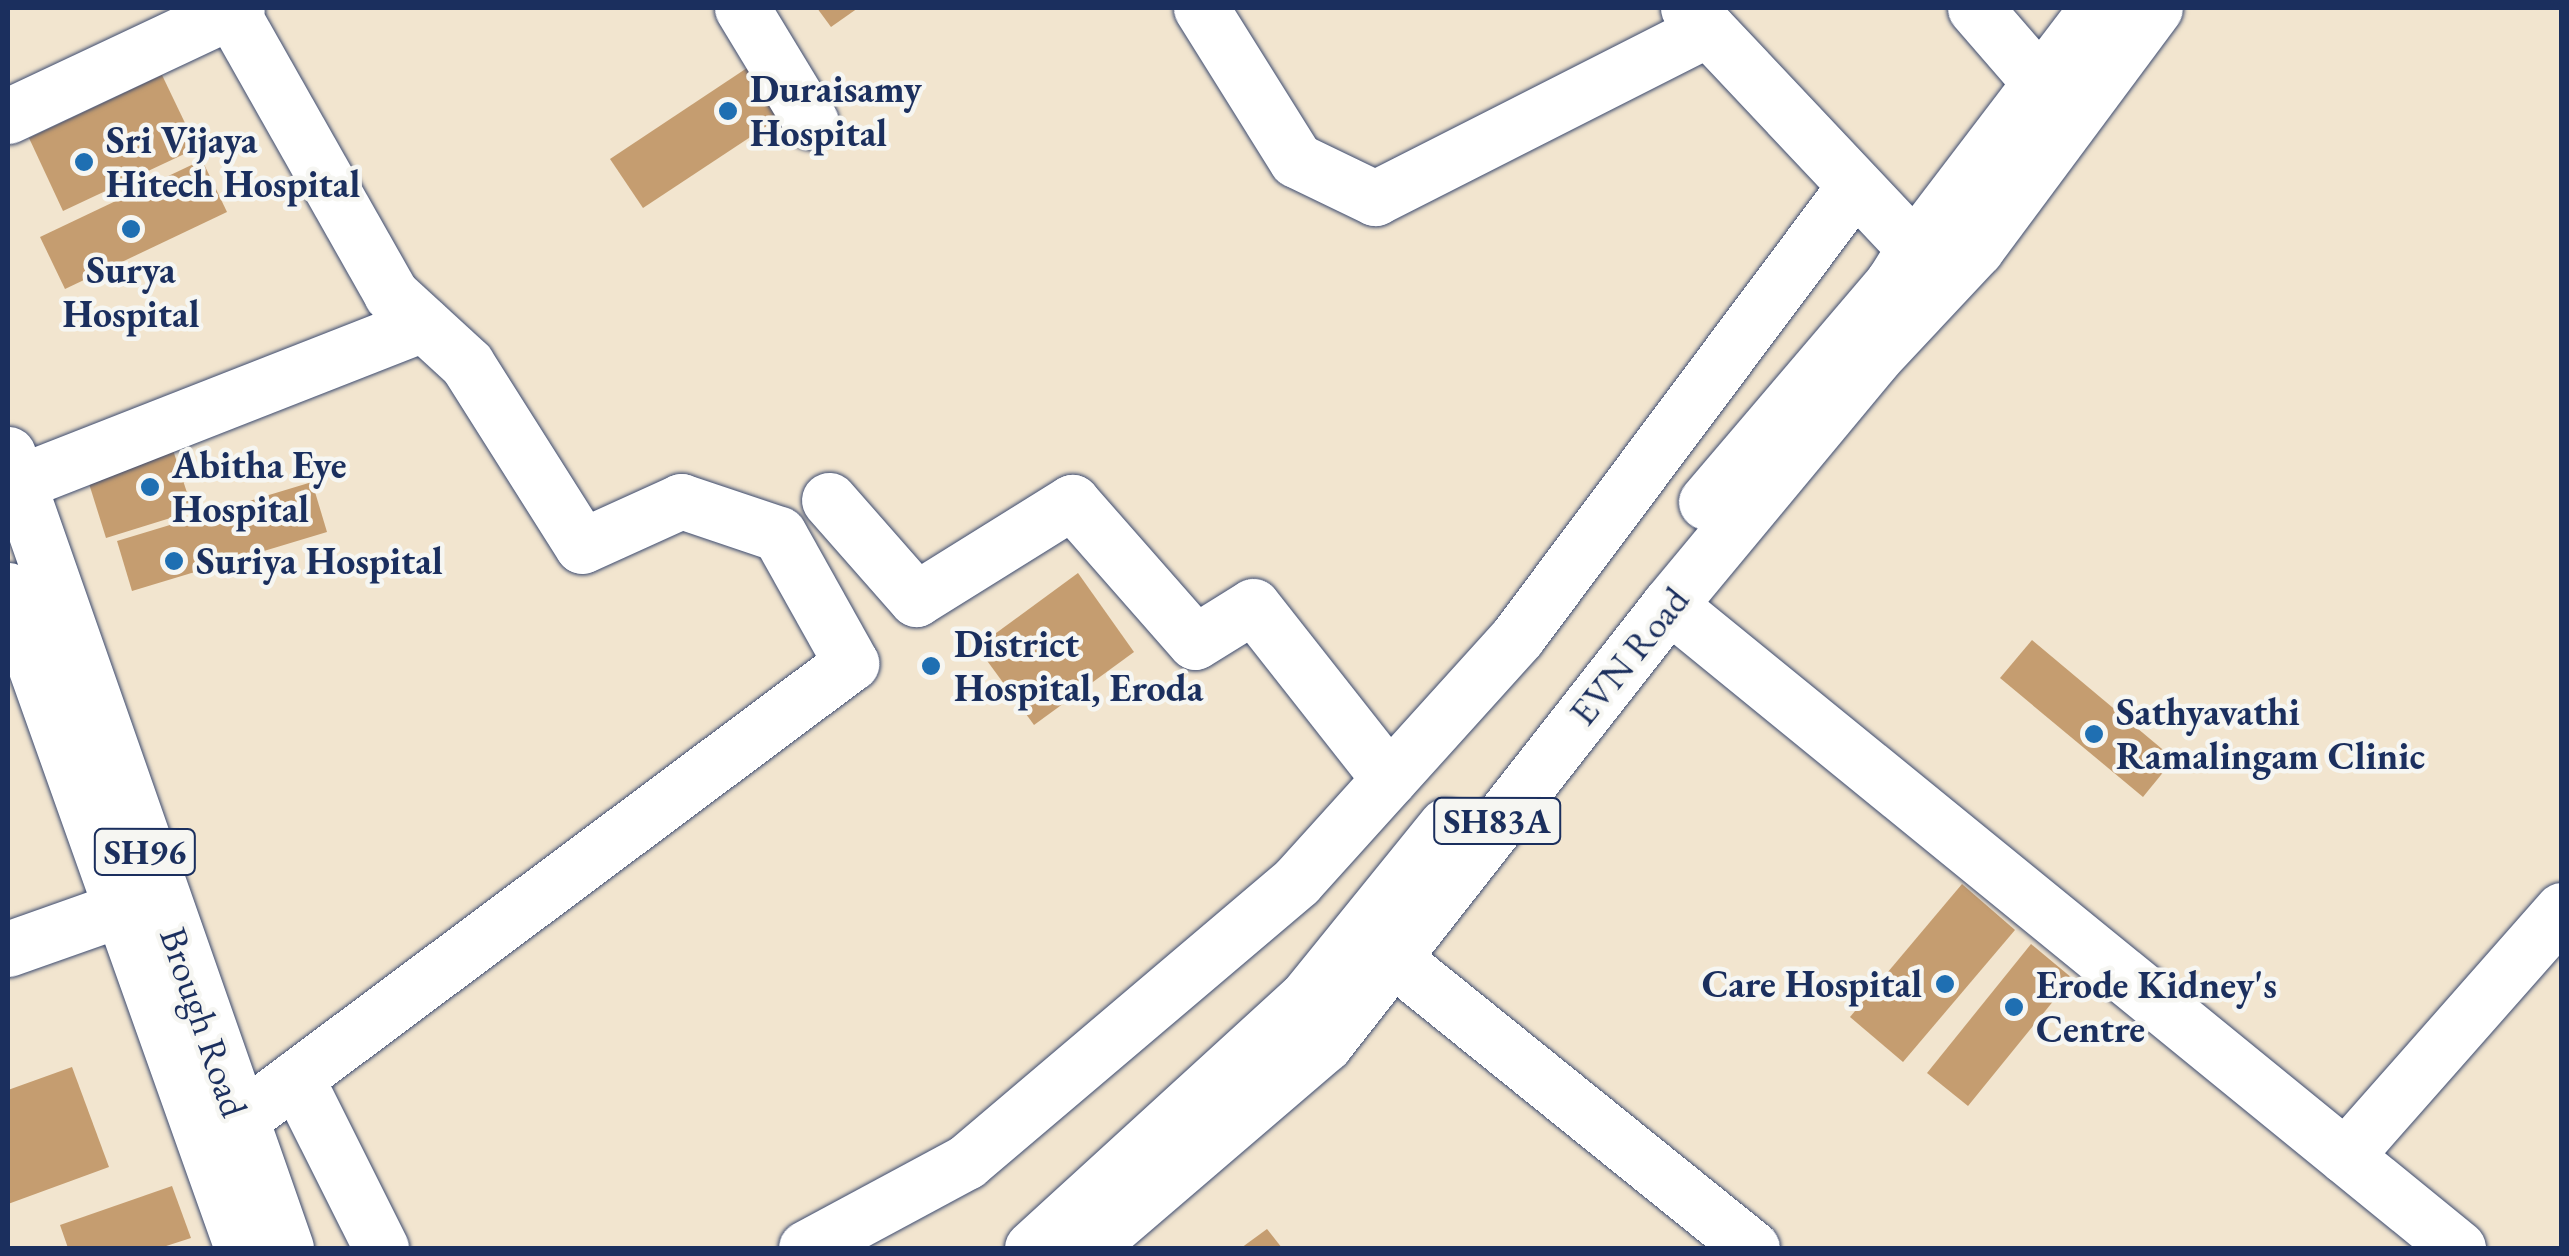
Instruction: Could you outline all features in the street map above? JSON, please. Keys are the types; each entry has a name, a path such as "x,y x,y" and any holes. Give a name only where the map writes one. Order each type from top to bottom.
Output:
{"street":[{"path":"742,8 810,122"},
{"path":"1032,1248 1305,999 1796,391 1904,265 1853,188 1698,18 1376,198 1296,160 1201,8"},
{"path":"1975,8 2040,83"},
{"name":"EVN Road","path":"1087,1248 1325,1044 1390,956 1669,605 1873,359 1904,265 2098,8"},
{"path":"1873,359 1976,249 2155,8"},
{"path":"8,116 234,9 391,294 467,364 582,546 681,501 779,534 851,663 238,1121"},
{"path":"806,1248 966,1162 1296,882 1518,636 1853,188"},
{"path":"11,481 423,324"},
{"name":"Brough Road","path":"11,481 286,1248"},
{"name":"SH96","path":"11,481 234,1248"},
{"path":"830,500 916,600 1072,502 1195,642 1253,606 1389,779"},
{"name":"SH96","path":"8,590 234,1248"},
{"path":"1669,605 2458,1248"},
{"name":"Brough Road","path":"8,640 104,915 234,1248"},
{"path":"2345,1156 2562,910"},
{"path":"8,950 104,915"},
{"path":"1390,956 1752,1248"},
{"path":"296,1078 381,1248"}],"building":[{"path":"817,8 858,8 831,27"},
{"path":"756,62 788,112 643,208 610,159"},
{"path":"162,75 197,148 63,211 29,138"},
{"path":"202,160 227,212 65,289 40,237"},
{"path":"172,447 193,511 106,538 86,474"},
{"path":"312,482 327,532 132,591 117,541"},
{"path":"1078,573 1134,652 1034,725 977,647"},
{"path":"2032,640 2174,759 2143,797 2000,678"},
{"path":"1962,884 2015,930 1903,1062 1850,1017"},
{"path":"2031,944 2072,978 1968,1106 1927,1073"},
{"path":"72,1067 109,1167 8,1204 8,1090"},
{"path":"172,1186 191,1238 160,1248 68,1248 60,1225"},
{"path":"1267,1229 1282,1248 1241,1248"}],"place":[{"name":"Duraisamy Hospital","path":"728,111"},
{"name":"Sri Vijaya Hitech Hospital","path":"84,162"},
{"name":"Surya Hospital","path":"131,229"},
{"name":"Abitha Eye Hospital","path":"150,487"},
{"name":"Suriya Hospital","path":"174,561"},
{"name":"District Hospital, Eroda","path":"931,666"},
{"name":"Sathyavathi Ramalingam Clinic","path":"2094,734"},
{"name":"Care Hospital","path":"1945,984"},
{"name":"Erode Kidney's Centre","path":"2014,1007"}]}
